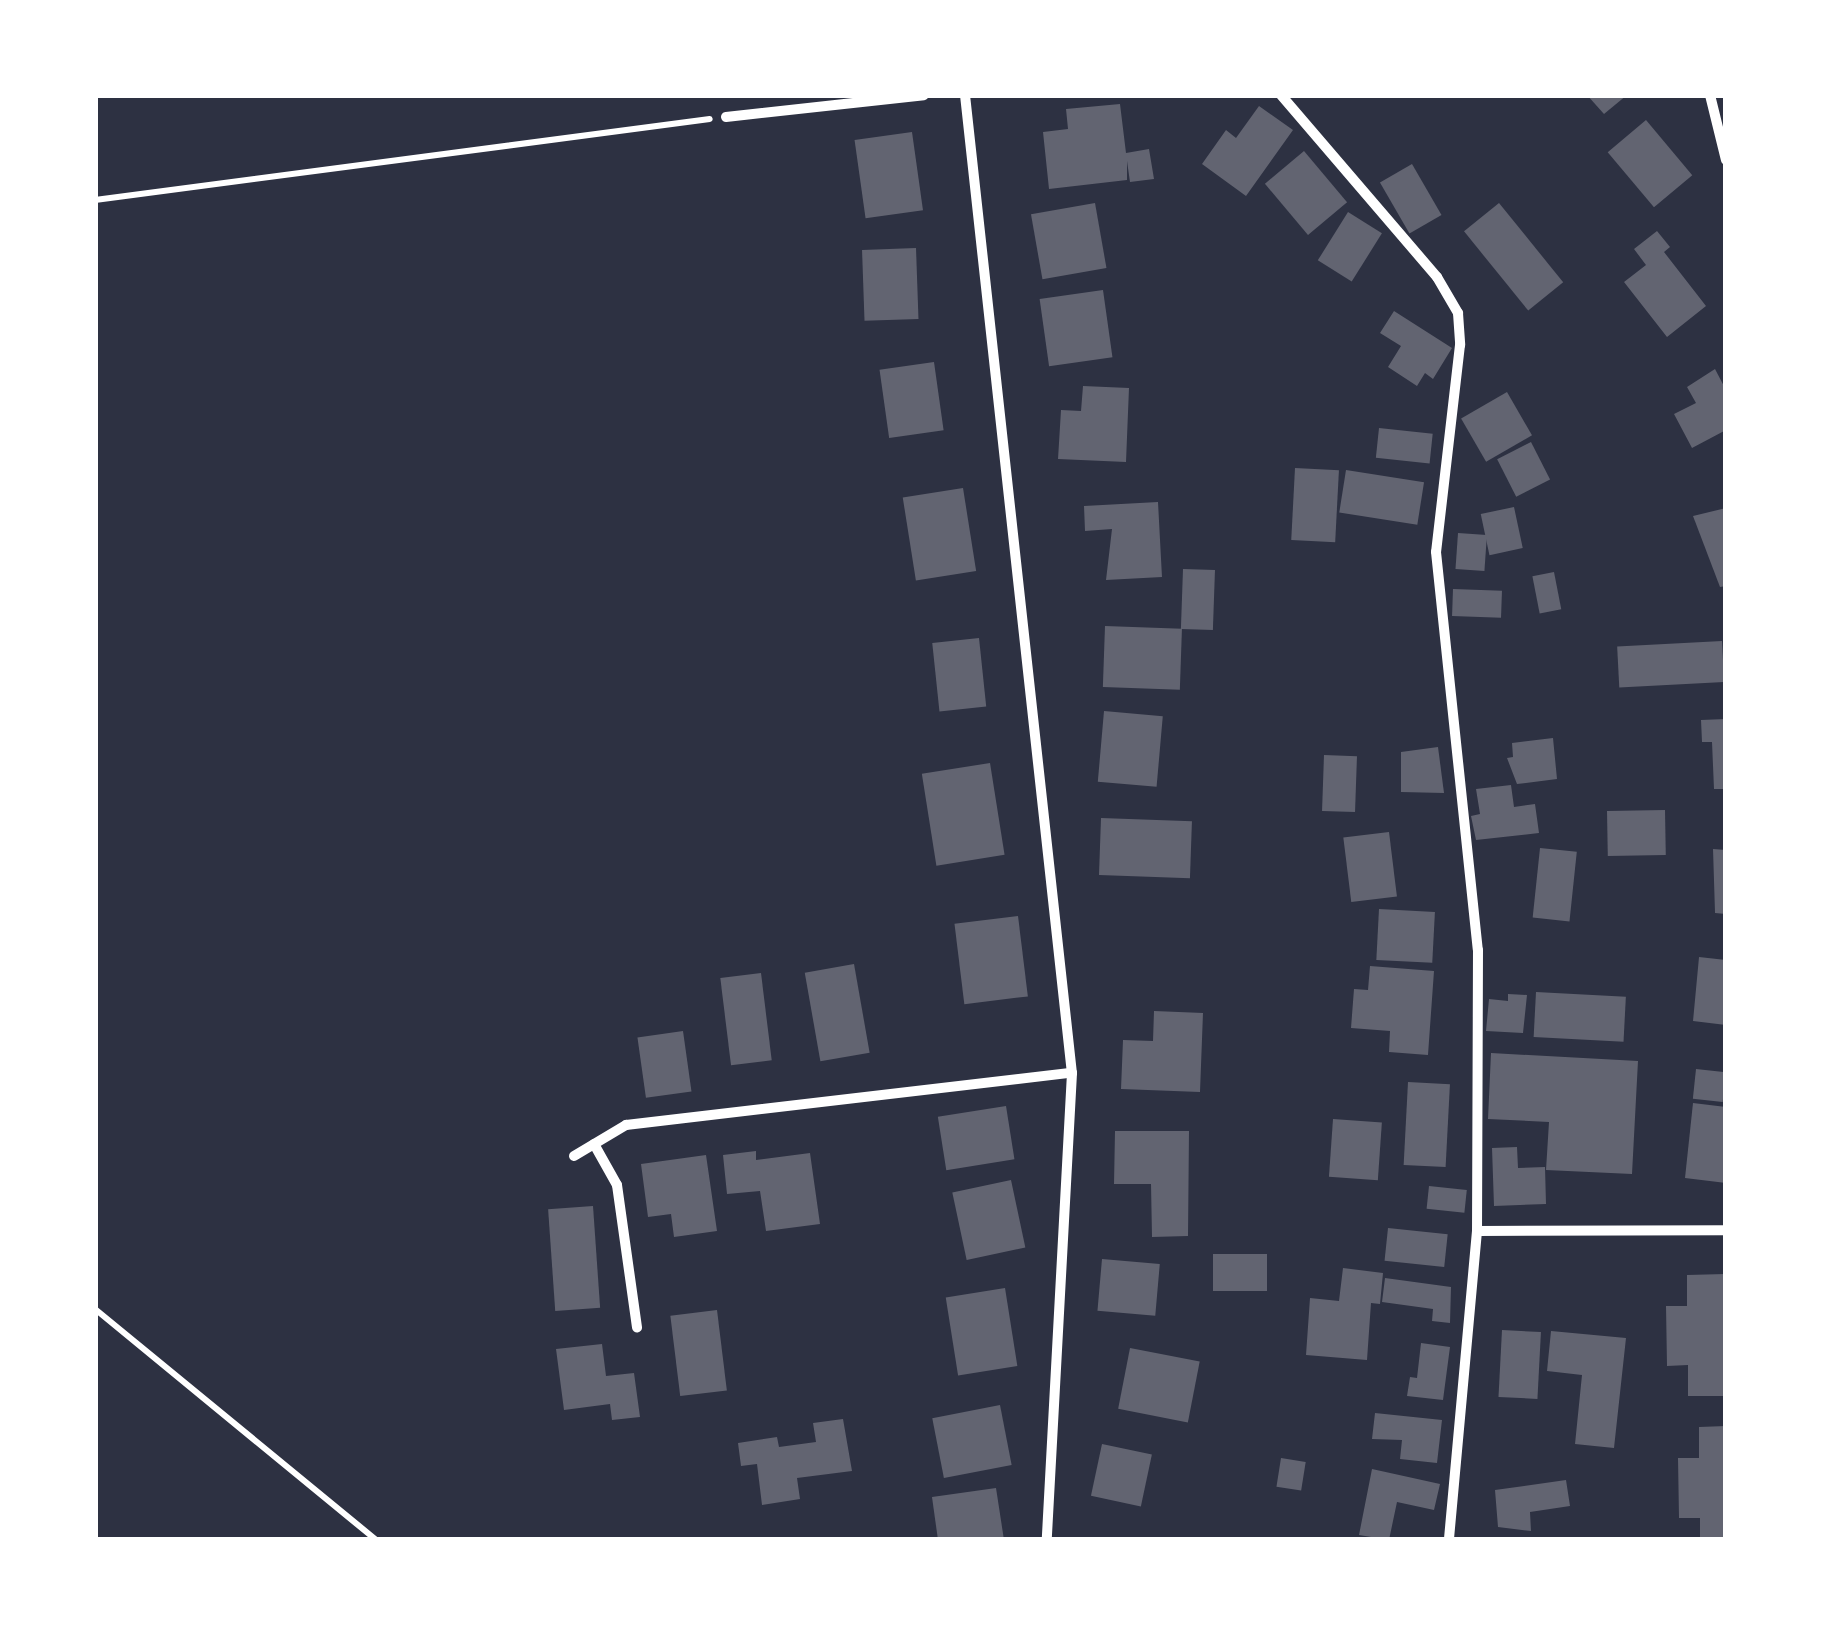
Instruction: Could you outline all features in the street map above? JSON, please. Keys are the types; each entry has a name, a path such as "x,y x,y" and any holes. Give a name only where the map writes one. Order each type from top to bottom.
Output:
{"street":[{"path":"726,117 924,95"},
{"path":"965,95 1072,1072 1047,1540"},
{"path":"1281,95 1436,277 1458,313 1460,345 1436,552 1478,950 1477,1231 1449,1540"},
{"path":"1710,95 1726,160"},
{"path":"574,1156 626,1125 1072,1072"},
{"path":"594,1144 618,1186 637,1328"},
{"path":"1477,1231 1726,1230"}],"path":[{"path":"95,200 726,117"},
{"path":"95,1308 376,1540"}],"building":[{"path":"1587,95 1627,95 1604,114"},
{"path":"1120,104 1126,153 1149,149 1154,179 1130,182 1127,161 1127,180 1049,189 1043,132 1068,129 1066,109"},
{"path":"1259,106 1293,130 1246,196 1202,164 1226,130 1236,138"},
{"path":"1646,120 1692,175 1654,207 1608,152"},
{"path":"912,132 923,210 866,218 855,140"},
{"path":"1304,151 1347,202 1308,235 1265,184"},
{"path":"1412,164 1442,215 1409,234 1380,182"},
{"path":"1095,203 1106,268 1042,279 1031,214"},
{"path":"1499,203 1563,282 1528,311 1464,231"},
{"path":"1348,212 1382,233 1352,282 1318,260"},
{"path":"1657,231 1670,247 1664,252 1706,306 1667,337 1624,282 1646,265 1634,249"},
{"path":"916,248 918,319 865,321 862,250"},
{"path":"1103,290 1112,357 1049,366 1040,299"},
{"path":"1394,311 1452,348 1433,379 1425,373 1417,386 1388,367 1401,346 1380,333"},
{"path":"934,362 944,430 889,438 880,370"},
{"path":"1715,369 1726,390 1726,430 1692,448 1674,414 1696,403 1687,387"},
{"path":"1083,386 1129,388 1126,462 1058,459 1061,410 1081,411"},
{"path":"1507,392 1532,435 1486,462 1461,418"},
{"path":"1379,428 1433,434 1430,463 1376,458"},
{"path":"1531,442 1550,479 1516,497 1497,459"},
{"path":"1295,468 1339,470 1335,542 1291,540"},
{"path":"1346,470 1424,482 1417,525 1339,512"},
{"path":"963,488 976,571 916,581 903,498"},
{"path":"1158,502 1162,577 1106,580 1112,529 1085,531 1084,506"},
{"path":"1514,507 1523,548 1489,555 1481,514"},
{"path":"1726,508 1726,586 1720,587 1693,516"},
{"path":"1458,533 1487,535 1484,571 1455,569"},
{"path":"1183,569 1215,570 1213,630 1181,629"},
{"path":"1554,572 1561,609 1540,613 1532,576"},
{"path":"1453,589 1502,591 1501,618 1452,616"},
{"path":"1105,626 1182,629 1180,690 1103,687"},
{"path":"979,638 986,707 939,712 932,643"},
{"path":"1722,641 1724,682 1619,687 1617,646"},
{"path":"1104,711 1163,716 1157,787 1098,782"},
{"path":"1726,719 1726,789 1714,789 1712,742 1702,742 1701,720"},
{"path":"1553,738 1557,779 1517,784 1507,758 1513,757 1512,743"},
{"path":"1438,747 1444,793 1401,792 1401,752"},
{"path":"1324,755 1357,756 1355,812 1322,811"},
{"path":"990,763 1005,855 936,866 922,774"},
{"path":"1511,785 1514,807 1535,804 1539,833 1476,840 1471,816 1480,814 1476,789"},
{"path":"1665,810 1666,855 1608,856 1607,811"},
{"path":"1101,818 1192,821 1190,878 1099,875"},
{"path":"1389,832 1397,897 1351,902 1343,838"},
{"path":"1540,848 1577,852 1569,921 1533,918"},
{"path":"1713,849 1726,850 1726,914 1715,913"},
{"path":"1379,909 1435,912 1432,963 1376,960"},
{"path":"1018,916 1028,996 964,1004 954,924"},
{"path":"1699,957 1726,960 1726,1025 1693,1021"},
{"path":"854,964 870,1053 820,1061 805,973"},
{"path":"1370,966 1434,971 1428,1055 1389,1052 1390,1031 1351,1028 1354,989 1368,990"},
{"path":"761,973 772,1060 731,1065 720,978"},
{"path":"1536,992 1626,997 1624,1042 1534,1037"},
{"path":"1508,994 1527,995 1523,1033 1486,1031 1489,999 1508,1001"},
{"path":"1154,1011 1203,1013 1200,1092 1121,1089 1123,1040 1153,1041"},
{"path":"683,1031 691,1091 646,1098 637,1037"},
{"path":"1491,1053 1638,1061 1632,1174 1546,1170 1549,1122 1488,1119"},
{"path":"1696,1069 1726,1072 1723,1102 1693,1099"},
{"path":"1408,1082 1450,1084 1446,1167 1404,1165"},
{"path":"1693,1103 1726,1107 1726,1183 1685,1178"},
{"path":"1006,1106 1014,1159 946,1170 938,1117"},
{"path":"1333,1119 1382,1122 1378,1180 1329,1177"},
{"path":"1115,1131 1189,1131 1188,1236 1152,1237 1151,1184 1114,1184"},
{"path":"1517,1147 1518,1168 1545,1167 1546,1204 1494,1206 1492,1148"},
{"path":"756,1151 756,1160 810,1153 820,1224 766,1231 760,1191 727,1194 723,1155"},
{"path":"706,1155 717,1231 674,1237 671,1214 648,1217 641,1164"},
{"path":"1011,1180 1025,1247 967,1260 952,1192"},
{"path":"1429,1186 1467,1190 1464,1213 1427,1209"},
{"path":"593,1206 600,1308 555,1311 548,1209"},
{"path":"1388,1228 1448,1234 1444,1267 1385,1261"},
{"path":"1213,1254 1267,1254 1267,1291 1213,1291"},
{"path":"1102,1259 1160,1264 1155,1316 1097,1311"},
{"path":"1343,1268 1383,1273 1380,1304 1371,1303 1367,1360 1306,1355 1310,1298 1339,1301"},
{"path":"1725,1274 1726,1396 1688,1396 1688,1365 1667,1366 1666,1306 1687,1306 1687,1275"},
{"path":"1385,1278 1451,1287 1450,1323 1432,1321 1433,1309 1382,1302"},
{"path":"1005,1288 1017,1366 958,1375 946,1297"},
{"path":"717,1310 727,1390 680,1396 670,1316"},
{"path":"1502,1330 1541,1332 1537,1399 1498,1397"},
{"path":"1551,1331 1626,1338 1614,1448 1575,1444 1582,1375 1547,1371"},
{"path":"1421,1343 1450,1347 1443,1400 1407,1396 1410,1377 1417,1378"},
{"path":"602,1344 606,1376 634,1373 640,1417 612,1420 610,1404 564,1410 556,1349"},
{"path":"1130,1348 1200,1362 1188,1422 1118,1409"},
{"path":"1000,1405 1012,1465 944,1478 932,1418"},
{"path":"1375,1413 1442,1420 1437,1463 1400,1459 1402,1440 1372,1439"},
{"path":"843,1419 852,1471 797,1478 800,1499 762,1505 757,1464 741,1466 738,1443 777,1437 779,1447 816,1442 813,1423"},
{"path":"1726,1426 1726,1540 1700,1540 1700,1518 1679,1518 1678,1458 1699,1458 1699,1427"},
{"path":"1102,1444 1152,1455 1141,1506 1091,1496"},
{"path":"1281,1458 1306,1462 1301,1491 1276,1487"},
{"path":"1372,1469 1440,1484 1434,1510 1397,1502 1389,1540 1359,1535"},
{"path":"1566,1480 1570,1506 1530,1512 1531,1531 1498,1527 1495,1490"},
{"path":"996,1488 1004,1540 938,1540 932,1497"}]}
